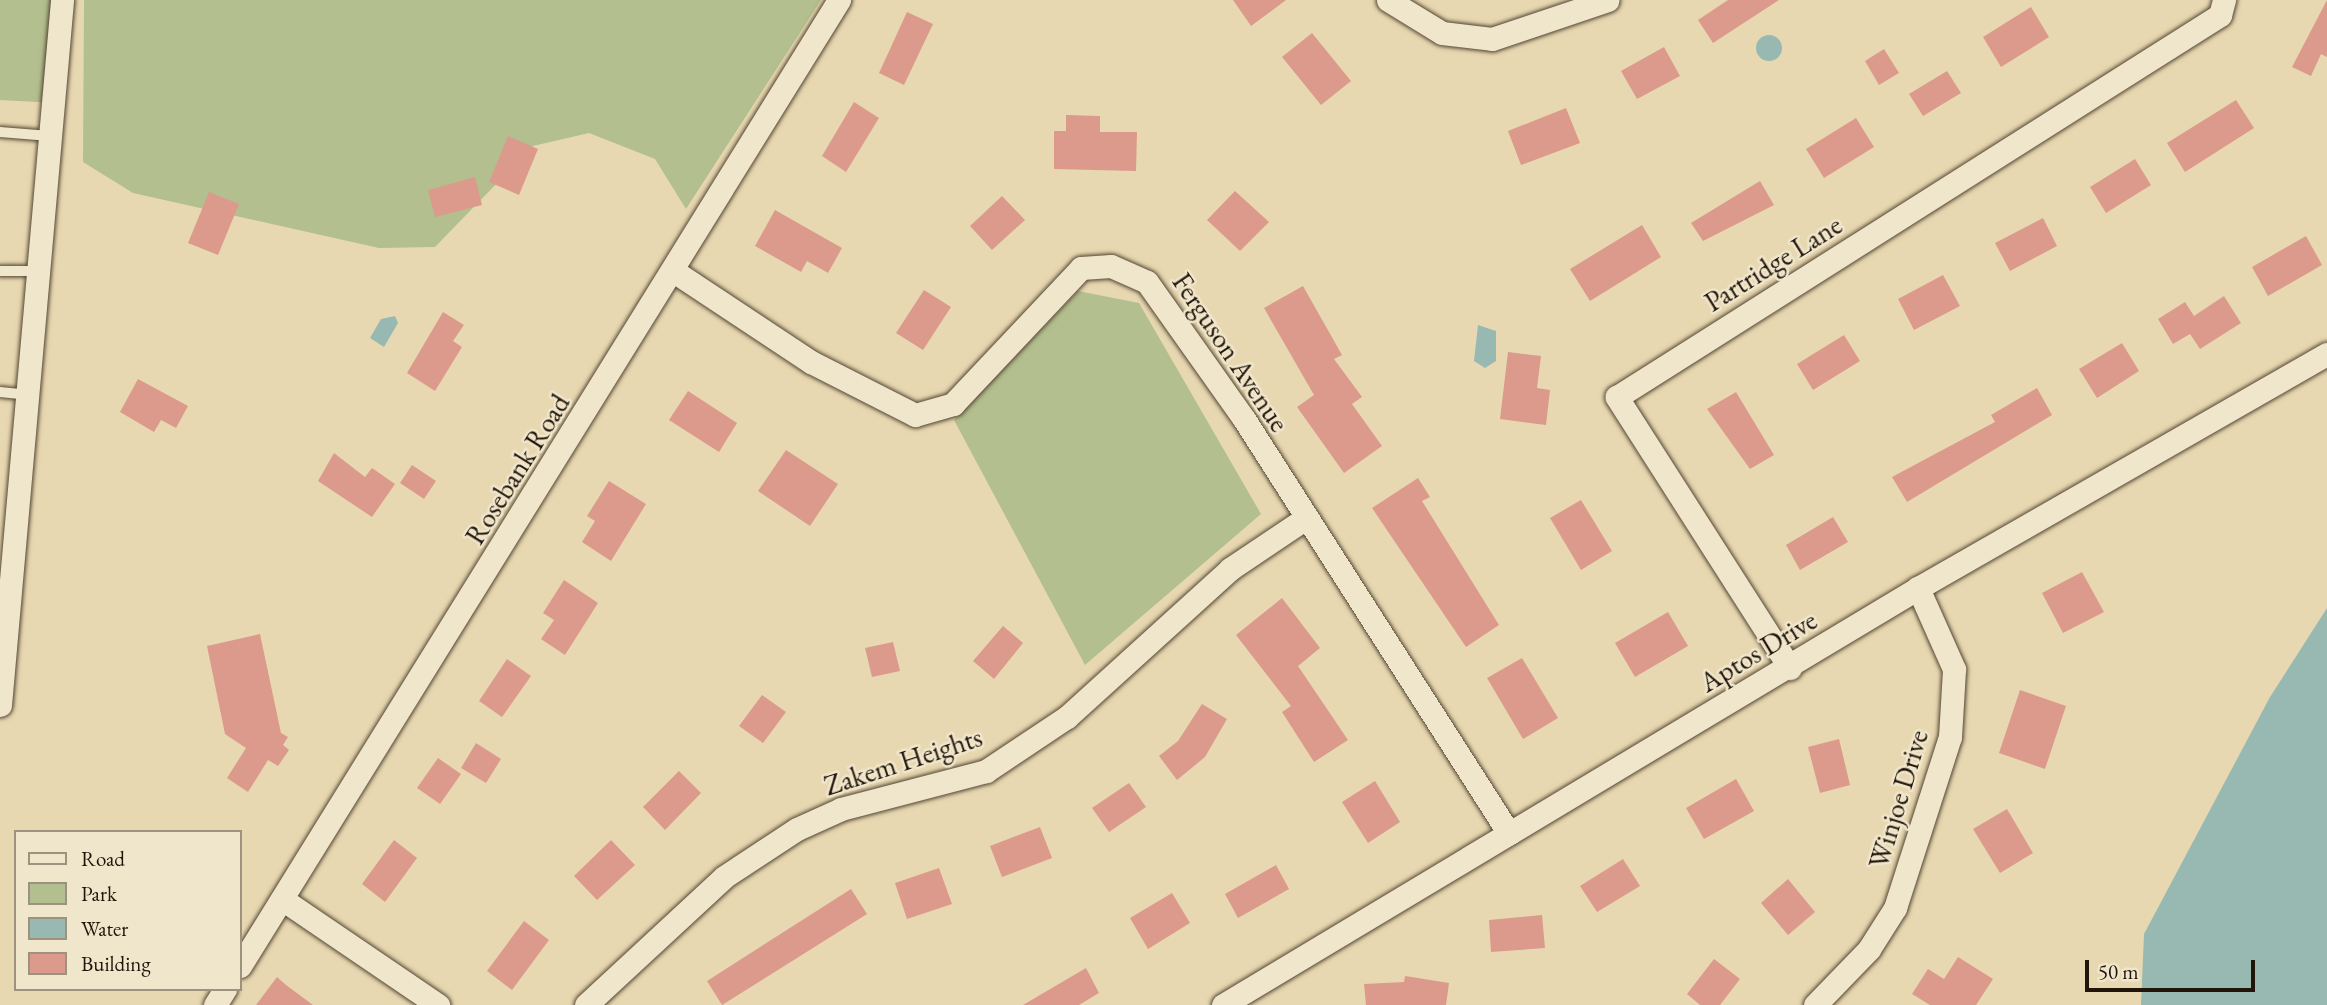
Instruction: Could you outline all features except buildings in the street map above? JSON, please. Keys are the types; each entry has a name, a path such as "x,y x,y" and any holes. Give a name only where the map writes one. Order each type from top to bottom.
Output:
{"street":[{"path":"0,705 9,506 27,395 62,0"},
{"name":"Rosebank Road","path":"242,963 675,272 839,0"},
{"path":"1388,0 1442,33 1492,39 1608,0"},
{"name":"Partridge Lane","path":"1790,668 1617,397 2221,15 2224,0"},
{"name":"Ferguson Avenue","path":"675,272 811,362 915,415 953,404 1081,268 1111,266 1147,282 1170,312 1509,834"},
{"name":"Aptos Drive","path":"1223,1005 1790,668 1918,588 2327,354"},
{"name":"Zakem Heights","path":"586,1005 724,877 797,829 841,809 986,771 1067,717 1230,569 1303,520"},
{"name":"Winjoe Drive","path":"1815,1005 1869,949 1895,908 1950,737 1954,669 1918,588"},
{"path":"282,899 438,1005"}],"lane":[{"path":"0,132 50,136"},
{"path":"0,271 38,271"},
{"path":"0,392 27,395"}],"green space":[{"path":"0,0 59,0 55,103 0,100"},
{"path":"84,0 821,0 686,209 655,159 589,133 533,146 435,247 379,248 133,193 83,162"},
{"path":"1078,291 1139,303 1261,514 1085,665 954,420"}],"water":[{"path":"1769,35 1778,39 1782,48 1778,57 1769,61 1760,57 1756,48 1760,39"},
{"path":"395,316 398,323 384,347 370,338 381,319"},
{"path":"1478,325 1496,331 1496,361 1485,368 1474,361"},
{"path":"2327,608 2327,1005 2141,1005 2144,934 2270,697"}]}
